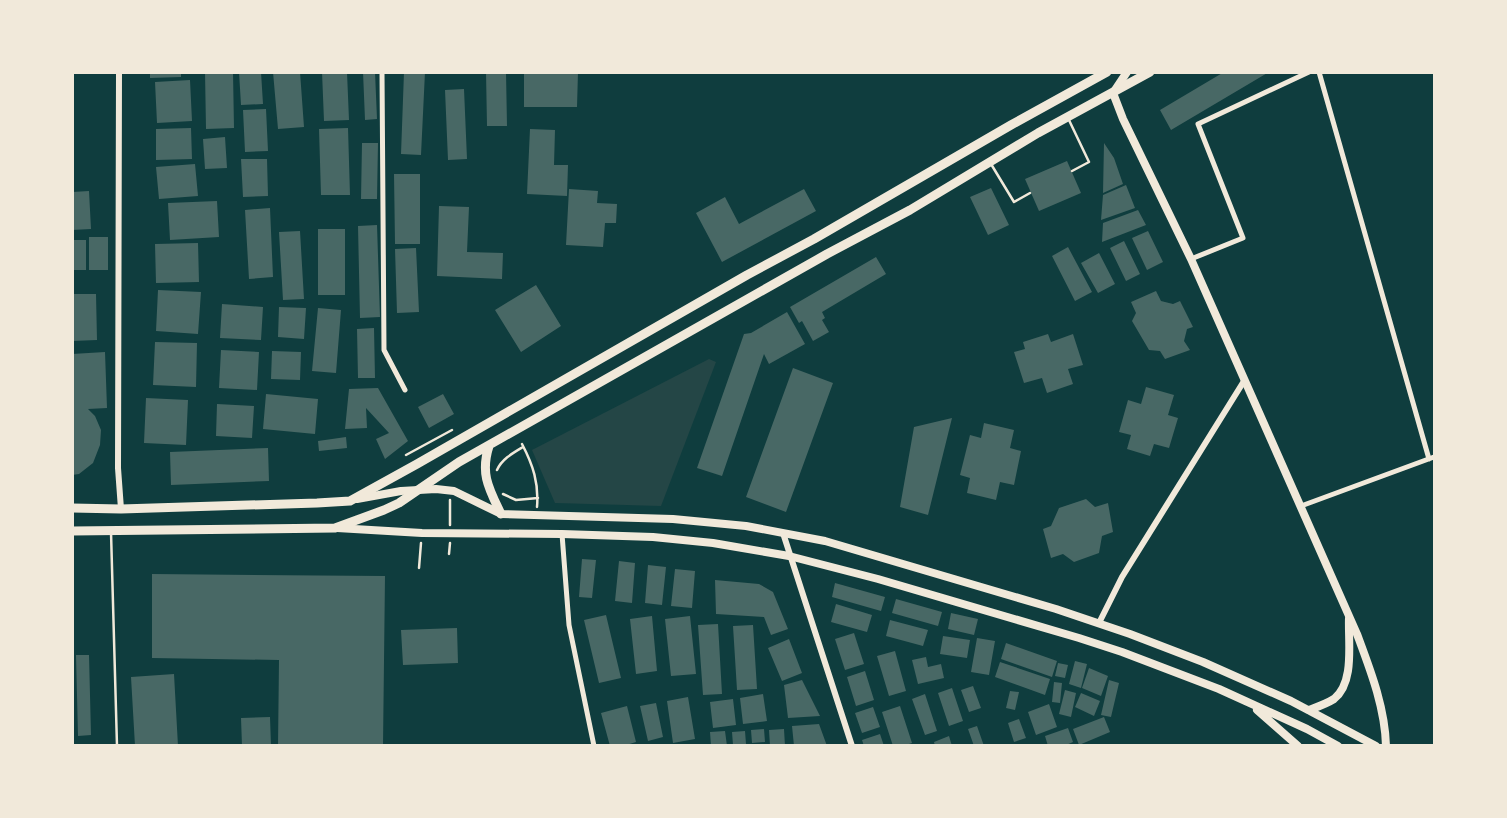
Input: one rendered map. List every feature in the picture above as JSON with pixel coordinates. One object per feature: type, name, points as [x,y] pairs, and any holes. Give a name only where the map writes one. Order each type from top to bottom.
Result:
[{"type":"main road","points":[[350,501],[1107,72]]},
{"type":"main road","points":[[1113,93],[1127,72]]},
{"type":"main road","points":[[335,528],[399,503],[459,462],[818,259],[910,210],[1038,133],[1150,72]]},
{"type":"main road","points":[[1113,93],[1123,119],[1191,259],[1349,616],[1367,660],[1386,730],[1386,746]]},
{"type":"main road","points":[[489,446],[486,460],[486,479],[489,490],[501,514]]},
{"type":"main road","points":[[72,508],[121,509],[317,504],[350,501],[418,489],[454,491],[501,514],[673,519],[715,522],[783,533],[844,546],[1099,623],[1203,662],[1309,710],[1376,746]]},
{"type":"main road","points":[[72,531],[335,528],[422,533],[653,536],[713,543],[789,556],[878,579],[1079,638],[1157,664],[1219,689],[1338,746]]},
{"type":"main road","points":[[1309,710],[1334,698],[1345,683],[1349,672],[1349,616]]},
{"type":"main road","points":[[1250,703],[1298,746]]},
{"type":"street","points":[[119,72],[118,468],[121,509]]},
{"type":"street","points":[[382,72],[384,350],[405,390]]},
{"type":"street","points":[[1191,259],[1243,238],[1198,124],[1309,72]]},
{"type":"street","points":[[1301,506],[1432,458],[1320,72]]},
{"type":"street","points":[[1099,623],[1122,577],[1244,381]]},
{"type":"street","points":[[783,533],[852,746]]},
{"type":"street","points":[[562,534],[569,626],[594,746]]},
{"type":"lane","points":[[1068,117],[1089,162],[1072,172]]},
{"type":"lane","points":[[990,162],[1014,202],[1030,193]]},
{"type":"lane","points":[[111,530],[118,746]]},
{"type":"path","points":[[406,455],[452,430]]},
{"type":"path","points":[[496,477],[500,463],[523,446],[536,476],[537,507]]},
{"type":"path","points":[[499,487],[510,498],[522,500],[538,498]]},
{"type":"path","points":[[419,568],[421,542]]},
{"type":"path","points":[[450,542],[458,542]]},
{"type":"shaded area","points":[[709,359],[716,362],[661,506],[555,503],[532,450]]},
{"type":"building","points":[[150,72],[181,72],[181,77],[150,78]]},
{"type":"building","points":[[205,72],[233,72],[234,128],[206,129]]},
{"type":"building","points":[[239,72],[261,72],[263,104],[241,105]]},
{"type":"building","points":[[273,72],[300,72],[304,127],[278,129]]},
{"type":"building","points":[[322,72],[347,72],[349,120],[324,121]]},
{"type":"building","points":[[363,72],[375,72],[377,119],[365,120]]},
{"type":"building","points":[[404,72],[425,72],[421,155],[401,154]]},
{"type":"building","points":[[486,72],[506,72],[507,126],[487,126]]},
{"type":"building","points":[[524,72],[578,72],[577,107],[524,107]]},
{"type":"building","points":[[1224,72],[1269,72],[1171,130],[1160,110]]},
{"type":"building","points":[[190,80],[192,121],[157,123],[155,82]]},
{"type":"building","points":[[464,89],[467,159],[448,160],[445,90]]},
{"type":"building","points":[[266,109],[268,151],[245,152],[243,110]]},
{"type":"building","points":[[191,128],[192,159],[156,160],[156,129]]},
{"type":"building","points":[[348,128],[350,195],[321,195],[319,129]]},
{"type":"building","points":[[530,129],[555,130],[554,165],[568,165],[567,196],[527,194]]},
{"type":"building","points":[[225,137],[227,168],[205,169],[203,139]]},
{"type":"building","points":[[362,143],[378,143],[377,199],[361,199]]},
{"type":"building","points":[[1104,143],[1114,158],[1123,184],[1103,193]]},
{"type":"building","points":[[241,159],[267,159],[268,196],[243,197]]},
{"type":"building","points":[[1067,161],[1081,193],[1039,211],[1025,179]]},
{"type":"building","points":[[195,164],[198,196],[159,199],[156,167]]},
{"type":"building","points":[[394,174],[420,174],[420,244],[395,244]]},
{"type":"building","points":[[1126,185],[1135,208],[1101,220],[1103,195]]},
{"type":"building","points":[[991,188],[1009,225],[988,235],[970,197]]},
{"type":"building","points":[[569,189],[598,191],[597,203],[617,204],[616,223],[605,223],[603,247],[566,245]]},
{"type":"building","points":[[804,189],[816,211],[722,262],[696,213],[725,197],[739,224]]},
{"type":"building","points":[[89,191],[91,229],[72,230],[72,192]]},
{"type":"building","points":[[217,201],[219,237],[170,240],[168,203]]},
{"type":"building","points":[[439,206],[469,207],[467,252],[503,253],[502,279],[437,276]]},
{"type":"building","points":[[270,208],[273,277],[249,279],[245,210]]},
{"type":"building","points":[[1138,210],[1146,225],[1102,242],[1103,223]]},
{"type":"building","points":[[377,225],[380,317],[360,318],[358,226]]},
{"type":"building","points":[[318,229],[345,229],[345,295],[318,295]]},
{"type":"building","points":[[300,231],[304,299],[283,300],[279,232]]},
{"type":"building","points":[[1148,231],[1163,262],[1147,270],[1132,238]]},
{"type":"building","points":[[89,237],[108,237],[108,270],[89,270]]},
{"type":"building","points":[[72,240],[86,240],[86,270],[72,270]]},
{"type":"building","points":[[1124,241],[1140,274],[1126,281],[1110,248]]},
{"type":"building","points":[[198,243],[199,282],[156,283],[155,244]]},
{"type":"building","points":[[1068,247],[1092,292],[1075,301],[1052,256]]},
{"type":"building","points":[[416,248],[419,312],[397,313],[395,249]]},
{"type":"building","points":[[1099,253],[1115,284],[1098,293],[1081,263]]},
{"type":"building","points":[[876,257],[886,274],[822,312],[825,318],[822,320],[829,332],[813,341],[802,321],[799,323],[790,307]]},
{"type":"building","points":[[536,285],[561,326],[521,352],[495,310]]},
{"type":"building","points":[[158,290],[201,292],[198,334],[156,331]]},
{"type":"building","points":[[1156,291],[1161,301],[1173,304],[1180,301],[1193,327],[1187,329],[1184,341],[1190,350],[1165,359],[1160,351],[1149,350],[1132,321],[1136,313],[1131,302]]},
{"type":"building","points":[[72,294],[96,294],[97,340],[72,341]]},
{"type":"building","points":[[222,304],[263,307],[261,340],[220,338]]},
{"type":"building","points":[[279,307],[306,308],[304,339],[278,337]]},
{"type":"building","points":[[318,308],[341,310],[336,373],[312,371]]},
{"type":"building","points":[[787,312],[805,344],[769,364],[764,354],[722,476],[697,468],[744,334],[751,333]]},
{"type":"building","points":[[374,328],[375,378],[358,378],[357,329]]},
{"type":"building","points":[[1048,334],[1051,342],[1073,334],[1083,365],[1068,369],[1073,384],[1047,393],[1042,378],[1024,383],[1014,352],[1025,349],[1023,342]]},
{"type":"building","points":[[155,342],[197,343],[196,387],[153,385]]},
{"type":"building","points":[[221,350],[259,352],[257,390],[219,388]]},
{"type":"building","points":[[272,351],[301,352],[300,380],[271,379]]},
{"type":"building","points":[[105,352],[107,408],[88,409],[95,416],[101,430],[100,445],[93,463],[79,474],[72,475],[72,354]]},
{"type":"building","points":[[793,368],[833,383],[786,512],[746,497]]},
{"type":"building","points":[[1146,387],[1174,395],[1168,415],[1178,418],[1169,448],[1154,444],[1150,456],[1127,449],[1131,435],[1119,432],[1128,400],[1141,404]]},
{"type":"building","points":[[378,388],[408,441],[385,459],[376,439],[389,433],[366,408],[367,428],[345,429],[349,389]]},
{"type":"building","points":[[266,394],[318,399],[315,434],[263,429]]},
{"type":"building","points":[[443,394],[454,414],[429,428],[418,407]]},
{"type":"building","points":[[146,398],[188,400],[186,445],[144,443]]},
{"type":"building","points":[[217,404],[254,406],[252,438],[216,436]]},
{"type":"building","points":[[952,418],[928,515],[900,507],[914,427]]},
{"type":"building","points":[[984,423],[1014,430],[1010,448],[1021,451],[1014,485],[1000,482],[996,500],[967,493],[970,478],[960,475],[970,435],[981,438]]},
{"type":"building","points":[[346,437],[347,448],[319,451],[318,441]]},
{"type":"building","points":[[268,448],[269,481],[171,485],[170,452]]},
{"type":"building","points":[[1086,499],[1095,507],[1108,503],[1113,532],[1102,536],[1099,553],[1074,562],[1063,554],[1051,558],[1043,529],[1051,526],[1059,508]]},
{"type":"building","points":[[582,559],[596,560],[592,598],[579,597]]},
{"type":"building","points":[[619,561],[635,563],[632,603],[615,601]]},
{"type":"building","points":[[648,565],[666,567],[662,605],[645,603]]},
{"type":"building","points":[[675,569],[695,571],[692,608],[671,606]]},
{"type":"building","points":[[152,574],[385,576],[383,746],[278,746],[279,660],[152,658]]},
{"type":"building","points":[[715,580],[759,584],[773,592],[788,629],[771,635],[764,617],[716,614]]},
{"type":"building","points":[[835,583],[885,597],[881,611],[832,597]]},
{"type":"building","points":[[896,599],[942,612],[938,626],[892,613]]},
{"type":"building","points":[[836,604],[872,615],[867,632],[831,622]]},
{"type":"building","points":[[951,613],[978,619],[974,635],[948,629]]},
{"type":"building","points":[[606,615],[621,678],[599,683],[584,620]]},
{"type":"building","points":[[652,616],[657,671],[636,674],[630,619]]},
{"type":"building","points":[[690,616],[696,674],[671,676],[665,619]]},
{"type":"building","points":[[890,620],[928,630],[923,646],[886,636]]},
{"type":"building","points":[[718,624],[722,694],[703,695],[698,625]]},
{"type":"building","points":[[753,625],[757,689],[737,690],[733,626]]},
{"type":"building","points":[[457,628],[458,663],[403,665],[401,630]]},
{"type":"building","points":[[854,633],[864,664],[845,670],[835,639]]},
{"type":"building","points":[[943,636],[970,640],[967,658],[940,654]]},
{"type":"building","points":[[977,638],[995,641],[989,675],[971,672]]},
{"type":"building","points":[[789,639],[802,673],[782,681],[768,648]]},
{"type":"building","points":[[1006,643],[1057,661],[1052,677],[1001,659]]},
{"type":"building","points":[[895,651],[906,691],[889,696],[877,656]]},
{"type":"building","points":[[76,655],[89,655],[91,735],[78,736]]},
{"type":"building","points":[[926,657],[928,667],[941,664],[944,678],[918,684],[912,660]]},
{"type":"building","points":[[1075,661],[1087,664],[1081,688],[1069,684]]},
{"type":"building","points":[[1000,662],[1050,679],[1045,695],[995,677]]},
{"type":"building","points":[[1058,663],[1068,665],[1065,678],[1055,676]]},
{"type":"building","points":[[1089,668],[1108,676],[1101,696],[1082,688]]},
{"type":"building","points":[[865,671],[874,700],[856,706],[847,677]]},
{"type":"building","points":[[174,674],[178,746],[135,746],[131,677]]},
{"type":"building","points":[[802,680],[820,716],[788,718],[784,685]]},
{"type":"building","points":[[1109,680],[1119,683],[1111,717],[1101,715]]},
{"type":"building","points":[[1054,682],[1062,683],[1060,703],[1052,702]]},
{"type":"building","points":[[973,686],[981,708],[969,712],[961,690]]},
{"type":"building","points":[[952,688],[963,721],[949,726],[938,693]]},
{"type":"building","points":[[1065,690],[1076,693],[1071,717],[1059,714]]},
{"type":"building","points":[[1010,691],[1019,692],[1015,710],[1006,708]]},
{"type":"building","points":[[1081,693],[1100,701],[1094,716],[1075,707]]},
{"type":"building","points":[[763,694],[767,721],[743,724],[740,698]]},
{"type":"building","points":[[925,694],[937,731],[925,735],[912,699]]},
{"type":"building","points":[[688,697],[695,739],[673,743],[667,701]]},
{"type":"building","points":[[733,699],[736,725],[713,728],[710,702]]},
{"type":"building","points":[[656,703],[663,737],[648,741],[640,706]]},
{"type":"building","points":[[1049,704],[1057,727],[1036,735],[1028,712]]},
{"type":"building","points":[[627,706],[636,742],[623,746],[610,746],[601,713]]},
{"type":"building","points":[[900,706],[912,743],[903,746],[893,746],[882,712]]},
{"type":"building","points":[[873,707],[880,727],[862,733],[855,713]]},
{"type":"building","points":[[270,717],[271,746],[242,746],[241,718]]},
{"type":"building","points":[[1104,717],[1110,732],[1079,745],[1073,729]]},
{"type":"building","points":[[1019,719],[1026,738],[1014,742],[1008,723]]},
{"type":"building","points":[[819,724],[827,746],[794,746],[792,726]]},
{"type":"building","points":[[977,726],[984,746],[974,746],[968,729]]},
{"type":"building","points":[[1068,728],[1073,742],[1064,746],[1048,746],[1045,736]]},
{"type":"building","points":[[764,729],[765,742],[752,743],[751,730]]},
{"type":"building","points":[[784,729],[785,746],[770,746],[769,730]]},
{"type":"building","points":[[725,731],[727,746],[711,746],[710,732]]},
{"type":"building","points":[[745,731],[746,744],[733,745],[732,732]]},
{"type":"building","points":[[880,734],[884,746],[864,746],[862,740]]},
{"type":"building","points":[[949,736],[952,746],[935,746],[934,742]]}]
